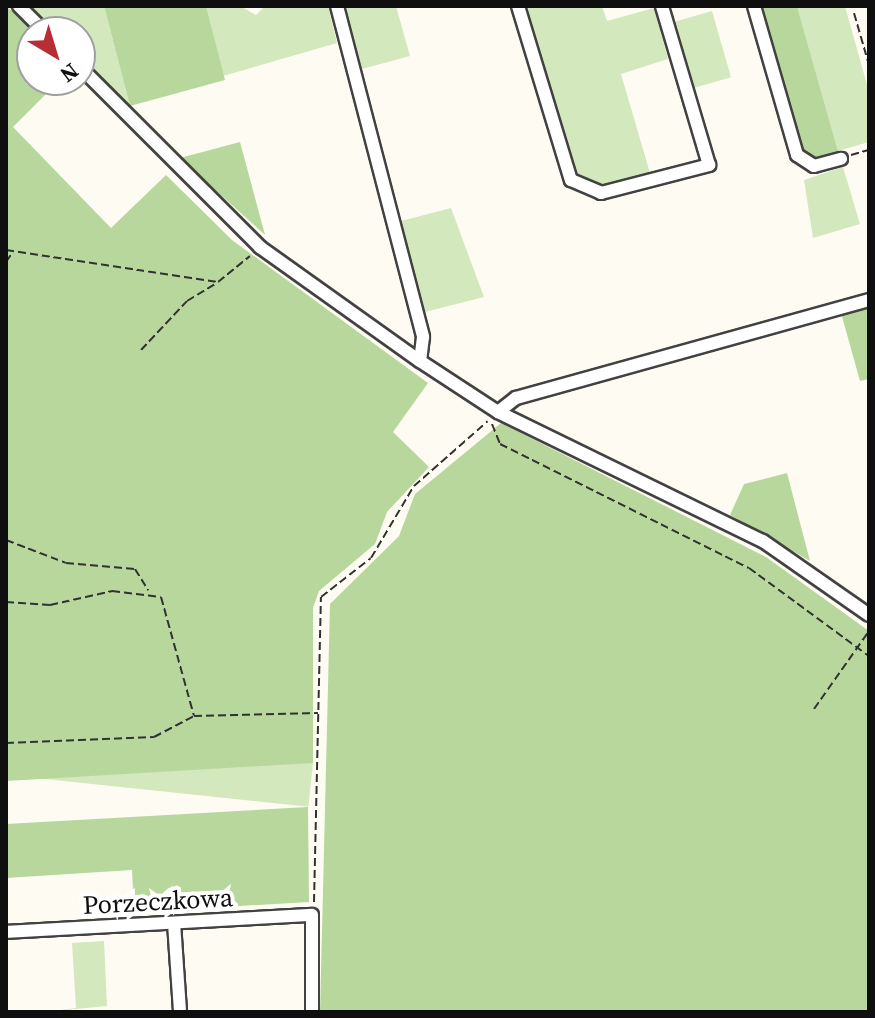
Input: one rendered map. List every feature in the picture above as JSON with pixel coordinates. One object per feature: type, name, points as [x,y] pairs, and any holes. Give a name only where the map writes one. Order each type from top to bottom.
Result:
[{"type":"street","points":[[337,6],[423,337],[420,361]]},
{"type":"street","points":[[518,6],[571,180],[601,193],[709,165],[662,6]]},
{"type":"street","points":[[754,6],[797,155],[814,166],[841,159]]},
{"type":"street","points":[[96,83],[260,247],[495,418],[763,541],[869,615]]},
{"type":"street","points":[[495,418],[516,398],[869,300]]},
{"type":"street","points":[[312,915],[312,1012]]},
{"type":"street","name":"Porzeczkowa","points":[[6,932],[312,915]]},
{"type":"street","points":[[174,923],[180,1012]]},
{"type":"path","points":[[854,13],[869,65]]},
{"type":"path","points":[[841,159],[869,150]]},
{"type":"path","points":[[141,350],[187,301],[218,282],[260,247]]},
{"type":"path","points":[[6,250],[218,282]]},
{"type":"path","points":[[6,262],[12,252]]},
{"type":"path","points":[[312,915],[321,597],[386,542],[414,486],[495,418],[500,444],[749,568],[869,656]]},
{"type":"path","points":[[6,540],[66,563],[135,569],[168,612],[194,716]]},
{"type":"path","points":[[6,602],[50,605],[149,591]]},
{"type":"path","points":[[814,709],[869,631]]},
{"type":"path","points":[[6,743],[154,737],[194,716],[320,712]]},
{"type":"green space","points":[[6,6],[17,16],[16,96],[44,96],[13,127],[111,228],[166,175],[232,240],[428,383],[393,432],[429,467],[387,512],[375,544],[319,591],[313,608],[313,763],[6,781]]},
{"type":"green space","points":[[29,6],[104,6],[130,106],[96,73],[96,16],[39,16]]},
{"type":"green space","points":[[104,6],[206,6],[225,80],[130,106]]},
{"type":"green space","points":[[206,6],[240,6],[256,15],[265,6],[328,6],[337,43],[223,76]]},
{"type":"green space","points":[[345,6],[396,6],[410,56],[362,69]]},
{"type":"green space","points":[[525,6],[602,6],[607,21],[654,8],[668,59],[621,74],[650,173],[588,190],[575,180]]},
{"type":"green space","points":[[762,6],[797,6],[838,151],[814,159],[804,153]]},
{"type":"green space","points":[[797,6],[845,6],[869,92],[869,142],[838,151]]},
{"type":"green space","points":[[712,11],[731,77],[694,88],[675,21]]},
{"type":"green space","points":[[240,142],[265,235],[180,158]]},
{"type":"green space","points":[[843,167],[860,224],[813,238],[804,180]]},
{"type":"green space","points":[[451,208],[484,297],[425,312],[401,221]]},
{"type":"green space","points":[[869,305],[869,379],[860,381],[841,313]]},
{"type":"green space","points":[[501,423],[766,557],[869,631],[869,1012],[320,1012],[330,604],[399,536],[415,494]]},
{"type":"green space","points":[[787,473],[810,561],[730,515],[744,484]]},
{"type":"green space","points":[[7,731],[313,763],[308,807],[6,775]]},
{"type":"green space","points":[[308,807],[309,902],[134,912],[132,870],[6,878],[6,824]]},
{"type":"green space","points":[[104,941],[107,1006],[45,1012],[76,1008],[72,943]]}]
